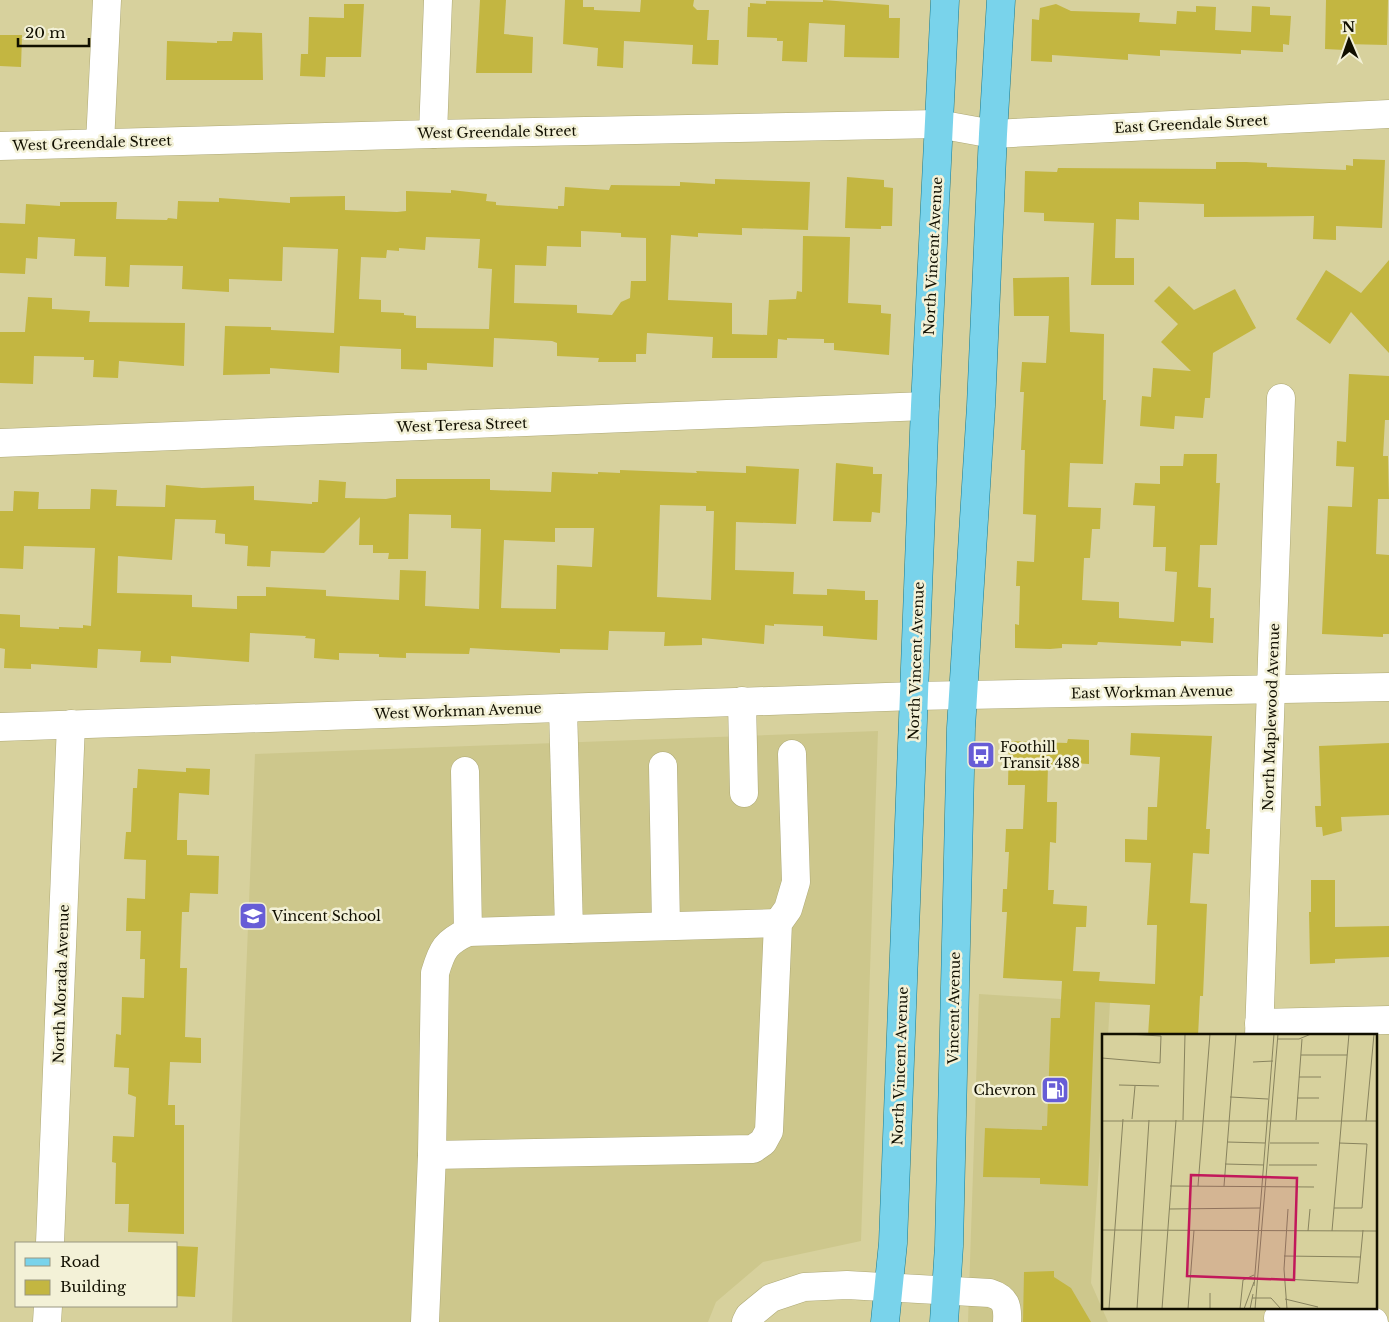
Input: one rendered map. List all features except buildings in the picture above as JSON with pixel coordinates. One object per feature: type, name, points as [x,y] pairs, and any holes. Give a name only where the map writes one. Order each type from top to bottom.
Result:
[{"type":"main road","name":"North Vincent Avenue","points":[[885,1322],[890,1287],[916,696],[925,406],[945,0]]},
{"type":"main road","points":[[962,695],[981,406],[1001,0]]},
{"type":"main road","name":"Vincent Avenue","points":[[944,1322],[947,1290],[962,695]]},
{"type":"street","points":[[100,143],[107,0]]},
{"type":"street","points":[[433,134],[438,0]]},
{"type":"street","name":"East Greendale Street","points":[[993,134],[1389,114]]},
{"type":"street","name":"West Greendale Street","points":[[0,146],[433,134],[938,124],[993,134]]},
{"type":"street","name":"North Maplewood Avenue","points":[[1259,1030],[1281,398]]},
{"type":"street","name":"West Teresa Street","points":[[0,443],[925,406]]},
{"type":"street","name":"East Workman Avenue","points":[[916,696],[1389,687]]},
{"type":"street","name":"West Workman Avenue","points":[[0,727],[916,696]]},
{"type":"street","points":[[742,701],[744,793]]},
{"type":"street","points":[[563,708],[569,929]]},
{"type":"street","name":"North Morada Avenue","points":[[50,1242],[71,724]]},
{"type":"street","points":[[432,1155],[753,1149],[763,1142],[769,1132],[778,923],[788,909],[796,882],[792,754]]},
{"type":"street","points":[[663,766],[666,926]]},
{"type":"street","points":[[465,772],[468,932]]},
{"type":"street","points":[[424,1322],[432,1155],[435,973],[439,958],[450,940],[468,932],[778,923]]},
{"type":"street","points":[[1259,1030],[1389,1020]]},
{"type":"street","points":[[746,1322],[749,1316],[771,1298],[804,1287],[890,1287],[990,1293],[1001,1297],[1008,1308],[1007,1322]]},
{"type":"street","points":[[47,1322],[48,1307]]},
{"type":"street","points":[[1278,1316],[1344,1318],[1374,1322]]},
{"type":"shaded area","points":[[878,731],[861,1241],[763,1262],[716,1302],[708,1322],[232,1322],[255,754]]},
{"type":"shaded area","points":[[979,994],[1110,1002],[1108,1034],[1102,1034],[1102,1120],[1091,1283],[1108,1322],[968,1322]]},
{"type":"place","name":"Foothill Transit 488","points":[[981,755]]},
{"type":"place","name":"Vincent School","points":[[253,916]]},
{"type":"place","name":"Chevron","points":[[1055,1090]]}]
